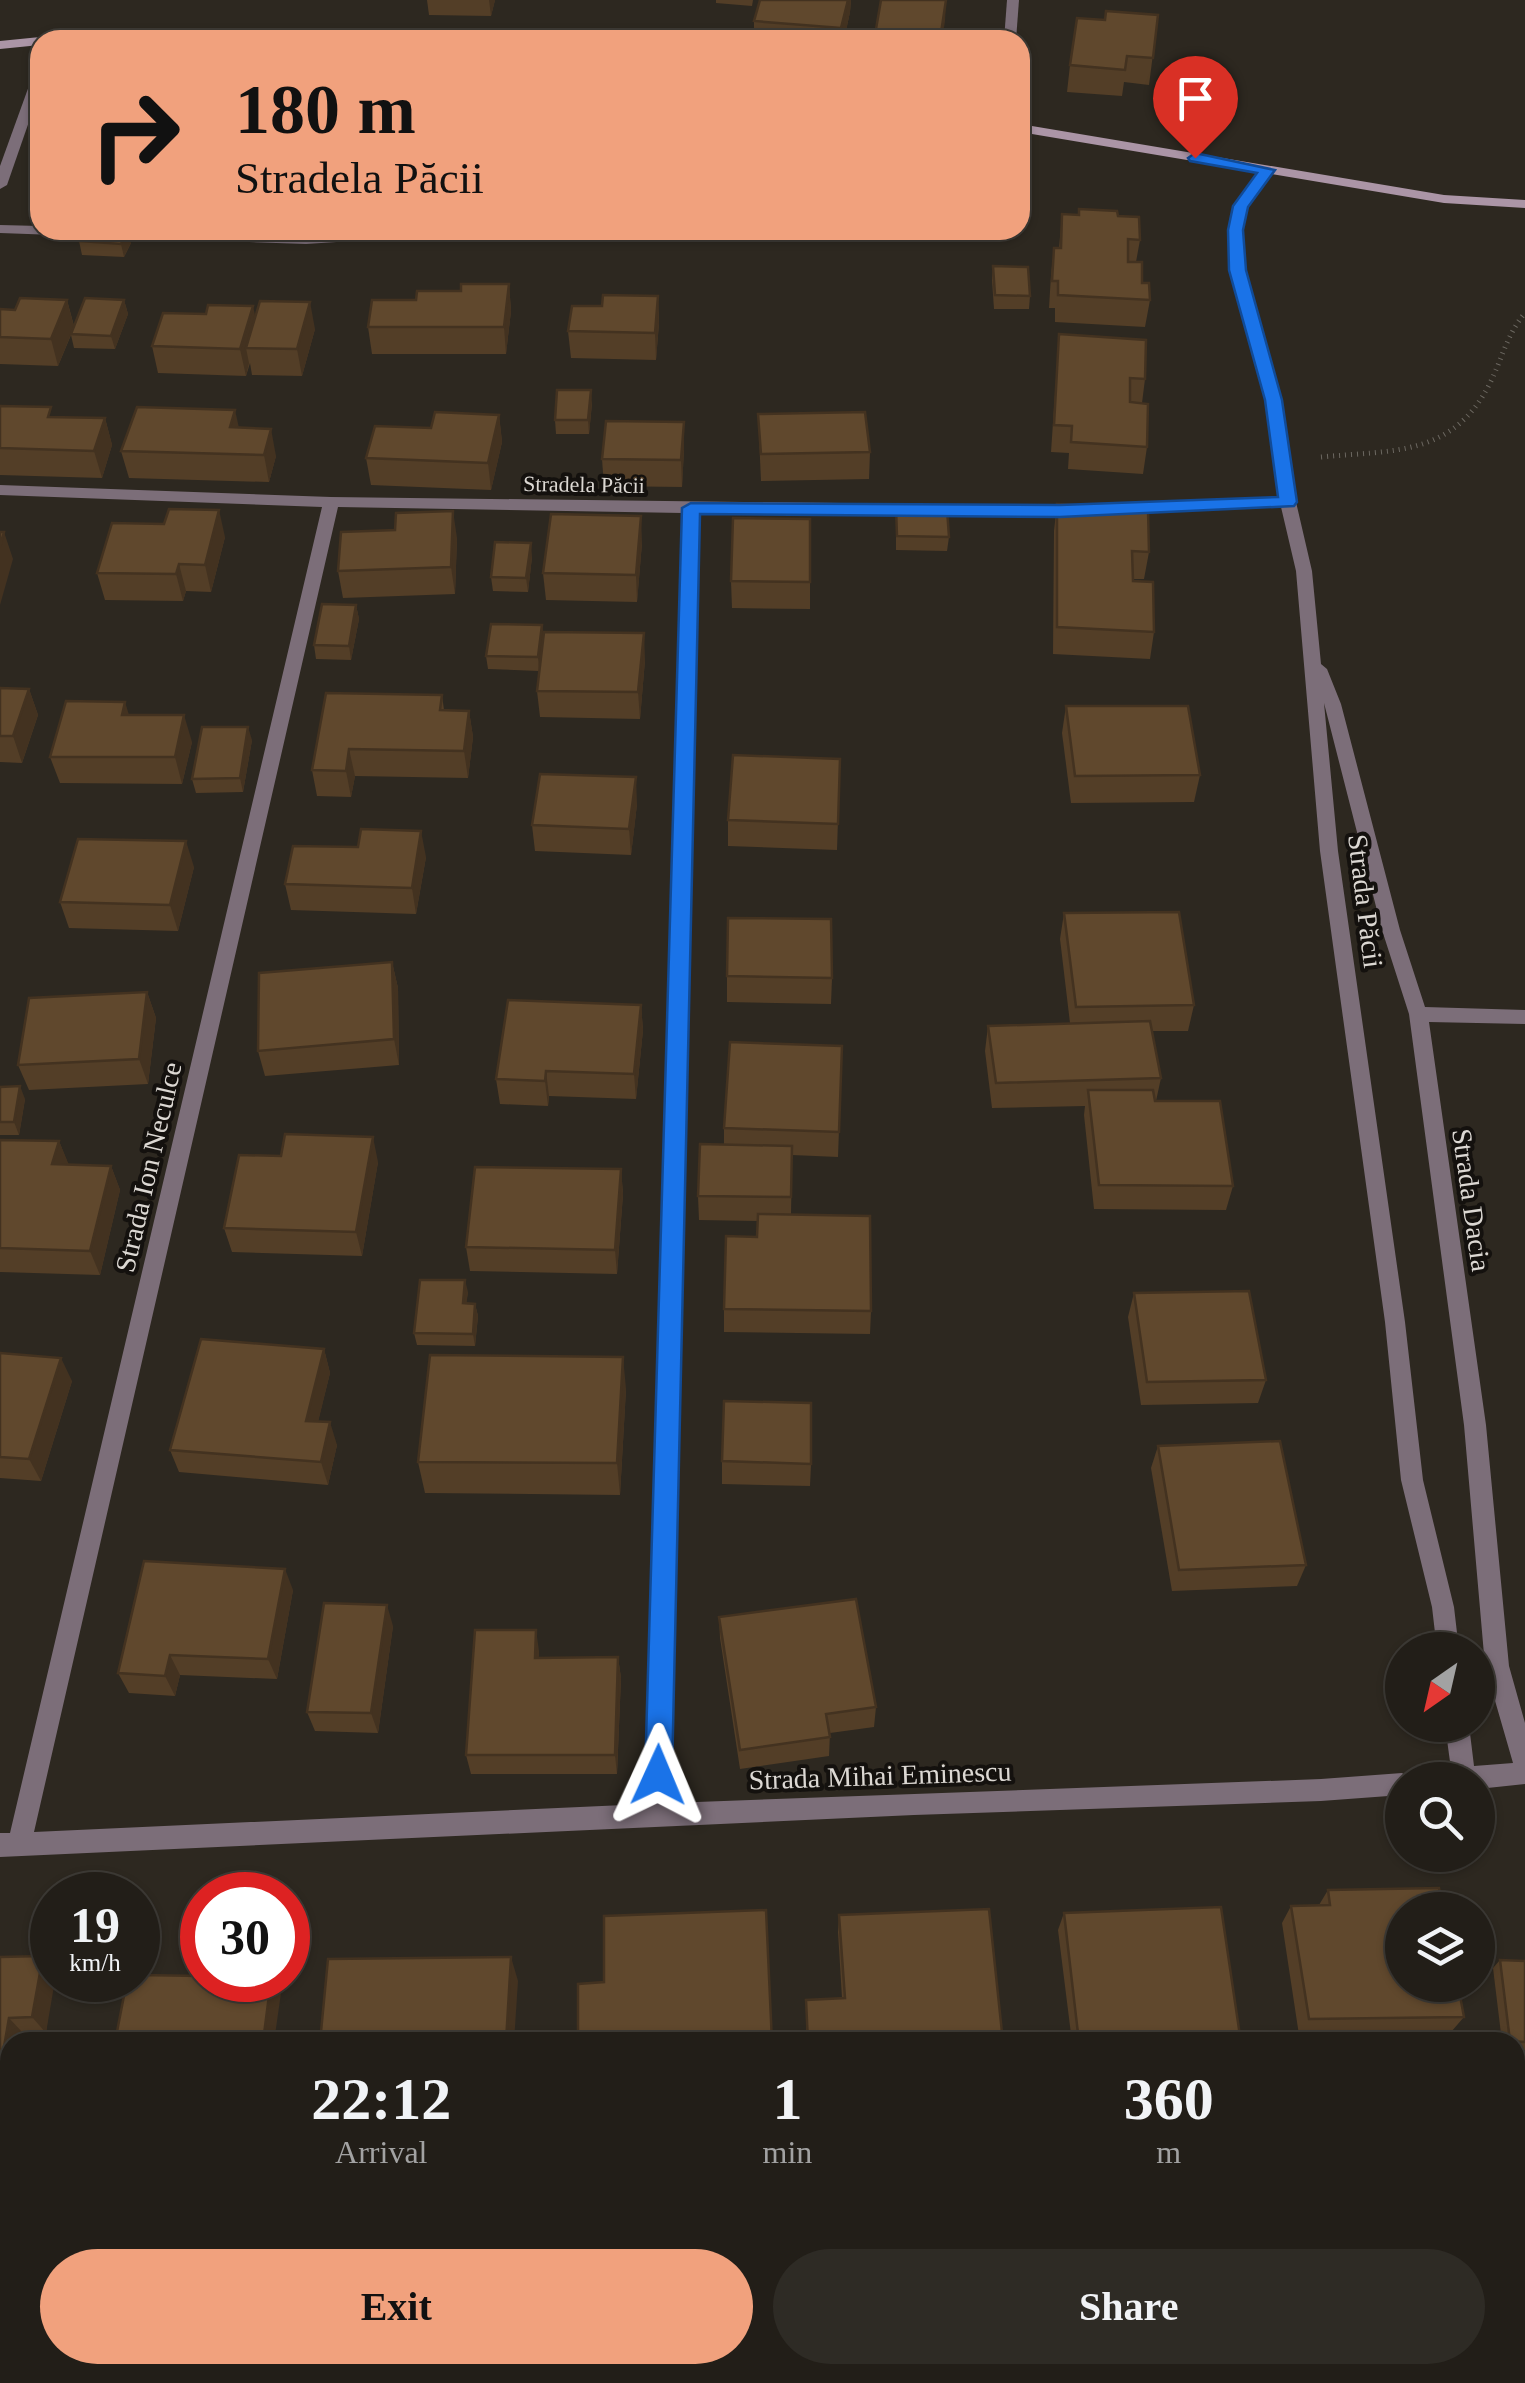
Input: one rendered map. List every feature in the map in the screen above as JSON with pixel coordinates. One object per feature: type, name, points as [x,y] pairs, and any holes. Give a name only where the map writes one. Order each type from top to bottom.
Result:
[{"type":"street","points":[[1010,30],[1012,0]]},
{"type":"street","points":[[0,45],[30,43]]},
{"type":"street","points":[[0,185],[30,100]]},
{"type":"street","points":[[1030,130],[1444,199],[1525,204]]},
{"type":"street","name":"Strada Păcii","points":[[1267,170],[1240,206],[1236,230],[1238,270],[1274,400],[1288,502],[1304,571],[1329,851],[1395,1322],[1412,1480],[1446,1632]]},
{"type":"street","points":[[0,229],[30,230]]},
{"type":"street","name":"Stradela Păcii","points":[[0,490],[332,502],[691,508],[1060,511],[1288,502]]},
{"type":"street","name":"Strada Ion Neculce","points":[[10,1845],[332,502]]},
{"type":"street","points":[[658,1815],[691,508]]},
{"type":"street","name":"Strada Dacia","points":[[1313,654],[1333,704],[1391,930],[1418,1014],[1475,1425],[1497,1666],[1525,1764]]},
{"type":"street","points":[[1418,1014],[1525,1017]]},
{"type":"street","points":[[1495,1776],[1525,1774]]},
{"type":"street","name":"Strada Mihai Eminescu","points":[[10,1845],[1385,1785]]},
{"type":"path","points":[[1283,466],[1324,456],[1408,452],[1453,432],[1478,411],[1525,313]]},
{"type":"building","points":[[760,0],[848,0],[841,28],[754,21]]},
{"type":"building","points":[[881,0],[946,0],[941,30],[876,29]]},
{"type":"building","points":[[1106,11],[1158,15],[1153,58],[1127,56],[1125,70],[1070,65],[1077,18],[1105,20]]},
{"type":"building","points":[[1079,209],[1117,211],[1118,216],[1139,217],[1140,240],[1128,239],[1128,262],[1142,262],[1142,283],[1149,283],[1150,300],[1058,295],[1058,281],[1052,281],[1054,248],[1061,248],[1062,214],[1079,215]]},
{"type":"building","points":[[79,240],[123,240],[121,244]]},
{"type":"building","points":[[993,266],[1028,267],[1030,296],[995,295]]},
{"type":"building","points":[[461,284],[509,284],[504,327],[368,327],[372,300],[416,300],[417,291],[461,291]]},
{"type":"building","points":[[603,295],[658,296],[655,333],[568,331],[572,306],[602,306]]},
{"type":"building","points":[[20,298],[67,300],[51,339],[0,337],[0,309],[15,310]]},
{"type":"building","points":[[85,298],[124,300],[111,336],[71,334]]},
{"type":"building","points":[[260,301],[310,302],[297,349],[246,348]]},
{"type":"building","points":[[208,305],[253,306],[240,349],[152,346],[163,313],[206,314]]},
{"type":"building","points":[[1059,334],[1146,340],[1145,379],[1130,378],[1130,402],[1148,404],[1147,447],[1071,442],[1072,426],[1054,425]]},
{"type":"building","points":[[557,390],[591,390],[588,420],[555,420]]},
{"type":"building","points":[[0,406],[51,407],[48,417],[105,418],[94,451],[0,448]]},
{"type":"building","points":[[137,407],[235,410],[230,427],[271,429],[264,455],[121,451]]},
{"type":"building","points":[[435,412],[499,415],[488,463],[366,458],[375,426],[431,428]]},
{"type":"building","points":[[865,412],[870,452],[761,454],[758,414]]},
{"type":"building","points":[[606,421],[684,422],[681,460],[602,459]]},
{"type":"building","points":[[1057,504],[1148,509],[1149,552],[1132,551],[1133,581],[1153,582],[1154,632],[1057,627]]},
{"type":"building","points":[[896,508],[947,509],[949,537],[897,536]]},
{"type":"building","points":[[169,509],[219,510],[205,565],[179,564],[176,574],[97,573],[112,523],[164,524]]},
{"type":"building","points":[[453,511],[451,567],[338,571],[341,532],[395,530],[396,513]]},
{"type":"building","points":[[551,514],[641,516],[636,575],[543,573]]},
{"type":"building","points":[[733,518],[810,519],[810,582],[731,581]]},
{"type":"building","points":[[495,542],[531,543],[526,578],[491,577]]},
{"type":"building","points":[[322,604],[356,605],[349,646],[314,645]]},
{"type":"building","points":[[491,624],[542,625],[538,657],[486,656]]},
{"type":"building","points":[[544,632],[644,633],[638,692],[537,691]]},
{"type":"building","points":[[0,688],[29,689],[13,736],[0,736]]},
{"type":"building","points":[[326,693],[442,695],[440,710],[469,711],[464,751],[349,749],[346,771],[312,770]]},
{"type":"building","points":[[66,701],[125,702],[122,715],[184,715],[175,757],[50,757]]},
{"type":"building","points":[[1066,706],[1188,706],[1200,775],[1075,776]]},
{"type":"building","points":[[202,727],[248,727],[240,778],[192,779]]},
{"type":"building","points":[[733,755],[840,759],[838,824],[728,820]]},
{"type":"building","points":[[540,774],[636,777],[629,829],[532,825]]},
{"type":"building","points":[[361,829],[421,831],[412,888],[285,884],[293,846],[358,847]]},
{"type":"building","points":[[78,839],[186,841],[170,905],[60,902]]},
{"type":"building","points":[[1179,912],[1194,1005],[1076,1007],[1064,913]]},
{"type":"building","points":[[728,918],[831,919],[832,978],[727,976]]},
{"type":"building","points":[[392,962],[394,1039],[258,1051],[259,973]]},
{"type":"building","points":[[147,992],[139,1059],[18,1065],[29,998]]},
{"type":"building","points":[[508,1000],[641,1005],[634,1074],[546,1071],[545,1081],[496,1079]]},
{"type":"building","points":[[1150,1021],[1161,1078],[996,1083],[988,1026]]},
{"type":"building","points":[[730,1042],[842,1046],[839,1132],[724,1128]]},
{"type":"building","points":[[20,1086],[14,1122],[0,1122],[0,1087]]},
{"type":"building","points":[[1088,1090],[1153,1090],[1155,1101],[1220,1101],[1233,1186],[1099,1185]]},
{"type":"building","points":[[285,1134],[373,1137],[356,1232],[224,1228],[239,1155],[281,1156]]},
{"type":"building","points":[[0,1140],[59,1141],[52,1164],[111,1166],[90,1251],[0,1248]]},
{"type":"building","points":[[700,1144],[792,1146],[791,1197],[698,1196]]},
{"type":"building","points":[[475,1167],[621,1169],[615,1250],[466,1247]]},
{"type":"building","points":[[758,1214],[870,1216],[871,1311],[724,1309],[726,1236],[757,1237]]},
{"type":"building","points":[[420,1280],[465,1280],[463,1303],[475,1304],[473,1334],[414,1333]]},
{"type":"building","points":[[1249,1291],[1266,1380],[1147,1382],[1134,1293]]},
{"type":"building","points":[[201,1339],[324,1349],[306,1421],[330,1422],[321,1462],[170,1450]]},
{"type":"building","points":[[0,1353],[61,1358],[29,1459],[0,1457]]},
{"type":"building","points":[[430,1355],[623,1357],[617,1463],[418,1462]]},
{"type":"building","points":[[724,1401],[811,1403],[811,1464],[722,1461]]},
{"type":"building","points":[[1280,1441],[1306,1565],[1179,1570],[1158,1446]]},
{"type":"building","points":[[144,1561],[285,1569],[268,1659],[170,1655],[165,1676],[118,1673]]},
{"type":"building","points":[[856,1599],[876,1707],[826,1714],[830,1737],[740,1750],[719,1617]]},
{"type":"building","points":[[324,1603],[387,1605],[371,1713],[307,1712]]},
{"type":"building","points":[[475,1630],[536,1630],[535,1658],[618,1657],[615,1755],[466,1755]]},
{"type":"building","points":[[1439,1888],[1440,1892],[1385,1892],[1385,2002],[1461,2002],[1464,2017],[1309,2019],[1291,1906],[1330,1905],[1328,1890]]},
{"type":"building","points":[[1221,1907],[1239,2032],[1078,2032],[1064,1913]]},
{"type":"building","points":[[989,1909],[1002,2032],[808,2032],[806,2000],[845,1998],[839,1915]]},
{"type":"building","points":[[766,1910],[772,2032],[578,2032],[578,1984],[604,1982],[604,1916]]},
{"type":"building","points":[[30,1956],[30,2002],[35,2002],[32,2017],[9,2018],[7,2032],[0,2032],[0,1957]]},
{"type":"building","points":[[511,1957],[507,2032],[321,2032],[328,1959]]},
{"type":"building","points":[[1500,1960],[1525,1961],[1525,2032],[1509,2032]]},
{"type":"building","points":[[160,1975],[180,1976],[180,2002],[268,2002],[264,2032],[117,2032],[123,2002],[160,2002]]},
{"type":"route","points":[[658,1775],[691,508],[1060,511],[1288,502],[1274,400],[1238,270],[1236,230],[1240,206],[1267,170],[1195,158]]}]
